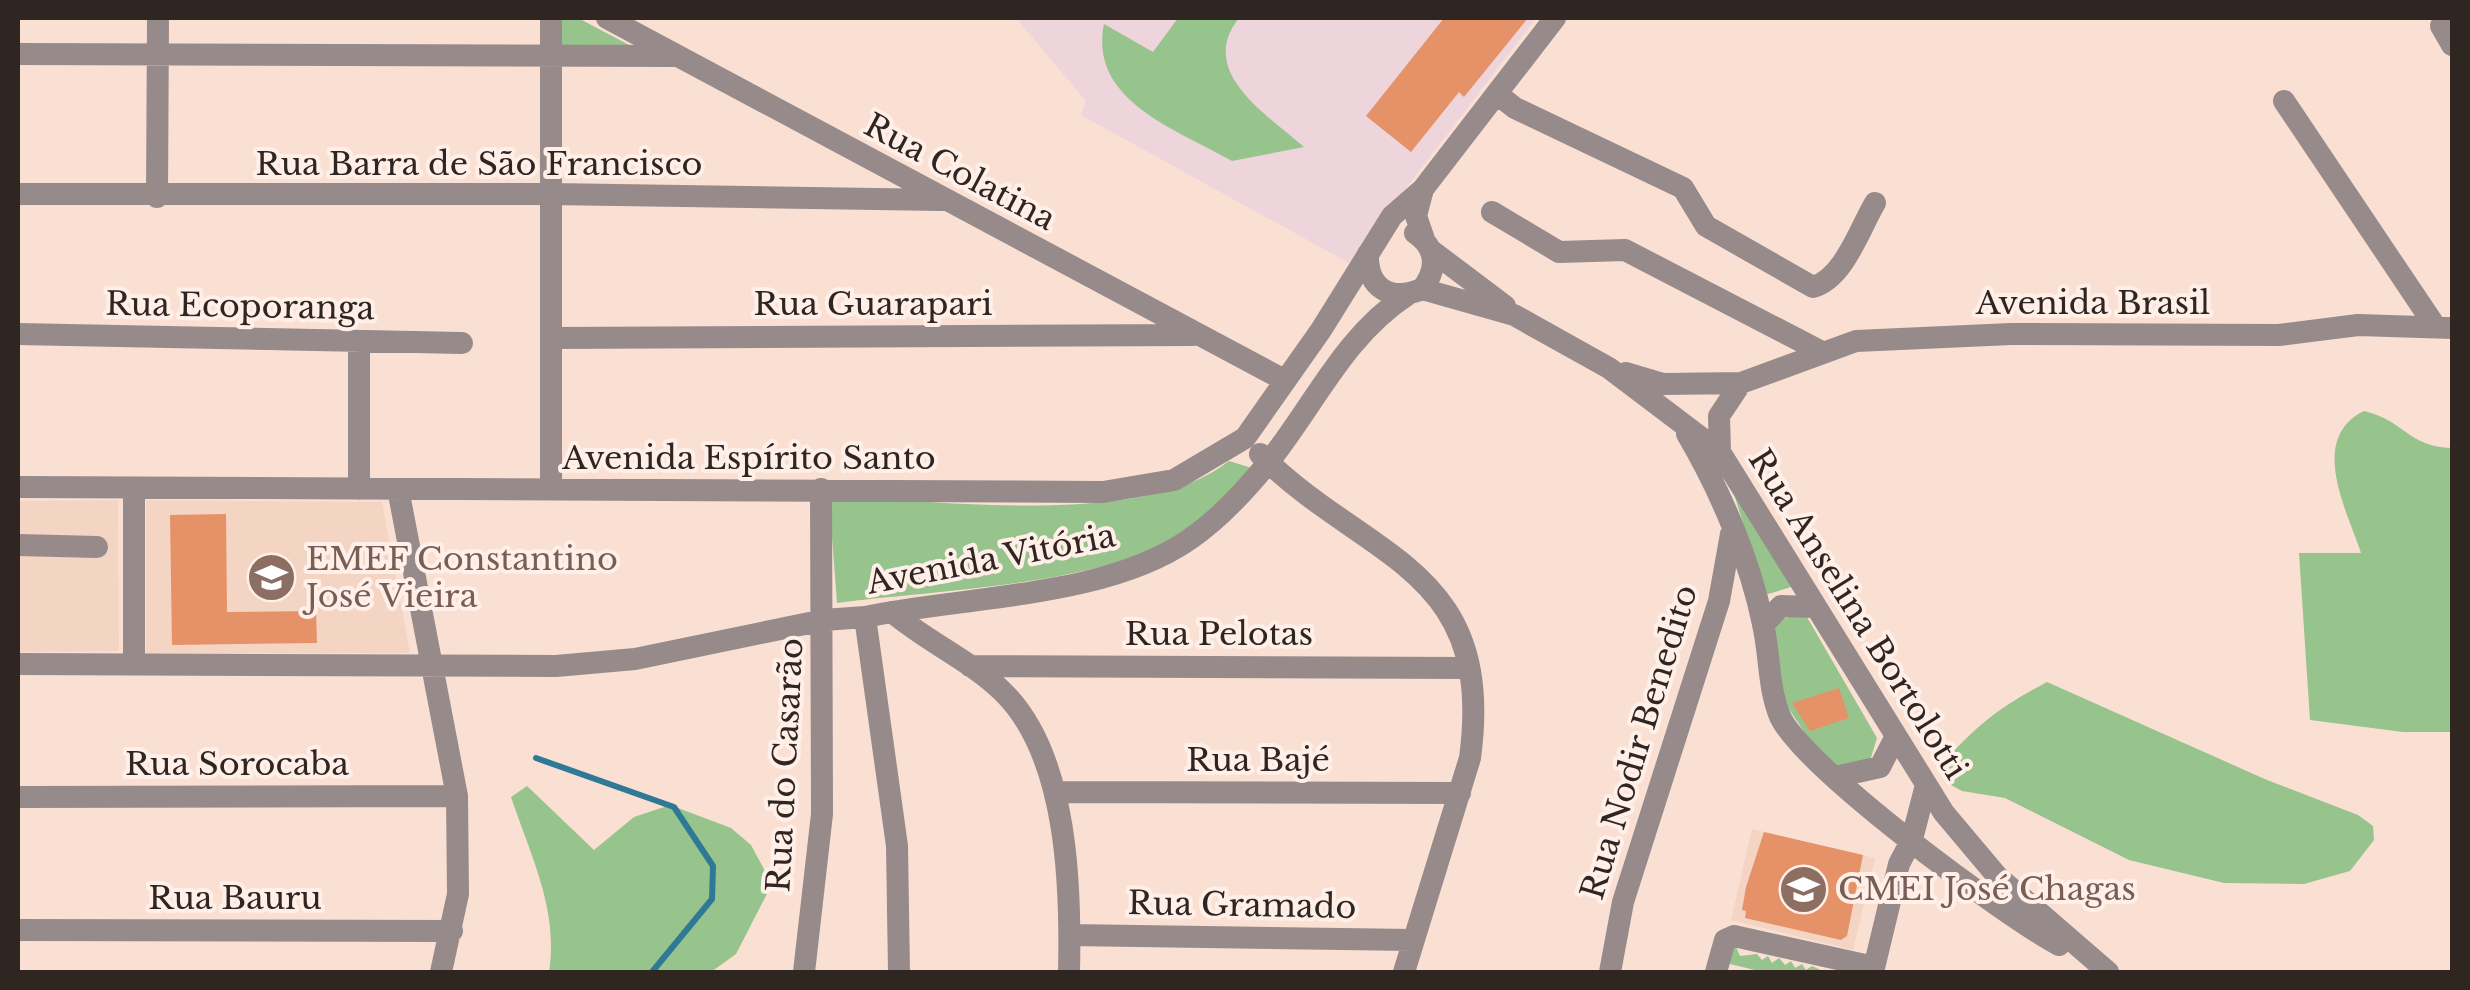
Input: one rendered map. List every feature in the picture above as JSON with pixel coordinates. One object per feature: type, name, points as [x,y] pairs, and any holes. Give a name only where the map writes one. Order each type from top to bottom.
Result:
[{"type":"street","points":[[157,198],[158,18]]},
{"type":"street","points":[[551,18],[551,489]]},
{"type":"street","name":"Rua Colatina","points":[[607,18],[941,200],[1284,380]]},
{"type":"street","name":"Avenida Espírito Santo","points":[[18,487],[1103,492],[1142,488],[1188,473],[1245,438],[1399,207],[1423,189],[1556,18]]},
{"type":"street","points":[[18,54],[679,56]]},
{"type":"street","points":[[1496,94],[1515,108],[1682,188],[1706,226],[1813,288],[1827,283],[1836,273],[1874,203]]},
{"type":"street","points":[[2284,101],[2444,327]]},
{"type":"street","points":[[1415,292],[1434,264],[1416,216],[1423,189]]},
{"type":"street","name":"Rua Barra de São Francisco","points":[[18,194],[157,198],[551,194],[941,200]]},
{"type":"street","points":[[1492,212],[1559,252],[1624,250],[1820,352]]},
{"type":"street","points":[[1514,316],[1415,292],[1382,291],[1373,281],[1373,247],[1399,229],[1428,245],[1514,316],[1609,368],[1683,426]]},
{"type":"street","name":"Avenida Vitória","points":[[18,664],[556,666],[635,660],[824,620],[865,618],[1054,586],[1153,559],[1189,540],[1263,468],[1358,335],[1415,292]]},
{"type":"street","name":"Avenida Brasil","points":[[1609,368],[1663,384],[1741,383],[1856,341],[2011,334],[2279,335],[2358,325],[2444,327]]},
{"type":"street","name":"Rua Ecoporanga","points":[[18,334],[462,343]]},
{"type":"street","name":"Rua Guarapari","points":[[551,338],[1195,335]]},
{"type":"street","points":[[359,341],[359,489]]},
{"type":"street","points":[[1720,452],[1720,416],[1741,383]]},
{"type":"street","name":"Rua Anselina Bortolotti","points":[[1683,426],[1720,452],[1895,738],[1996,876],[2104,969]]},
{"type":"street","name":"Rua Anselina Bortolotti","points":[[1683,426],[1706,466],[1732,530],[1761,616],[1779,716],[1798,746],[2022,925],[2104,969]]},
{"type":"street","points":[[1245,438],[1263,468],[1427,583],[1448,613],[1467,668],[1474,726],[1460,792],[1404,972]]},
{"type":"street","points":[[134,488],[134,664]]},
{"type":"street","points":[[398,489],[457,796],[458,894],[441,972]]},
{"type":"street","name":"Avenida Vitória","points":[[821,489],[824,620]]},
{"type":"street","name":"Rua Nodir Benedito","points":[[1610,972],[1623,902],[1718,602],[1732,530]]},
{"type":"street","points":[[18,545],[97,547]]},
{"type":"street","points":[[1718,602],[1734,600],[1761,616],[1779,607],[1814,607]]},
{"type":"street","points":[[892,612],[927,642],[970,666],[1006,694],[1037,739],[1056,792],[1070,935],[1069,972]]},
{"type":"street","points":[[865,618],[897,846],[899,972]]},
{"type":"street","name":"Rua do Casarão","points":[[804,972],[822,814],[824,620]]},
{"type":"street","name":"Rua Pelotas","points":[[970,666],[1467,668]]},
{"type":"street","points":[[1836,777],[1880,767],[1895,738]]},
{"type":"street","points":[[1716,972],[1726,940],[1734,936],[1873,970],[1899,864],[1912,839],[1926,785]]},
{"type":"street","name":"Rua Bajé","points":[[1056,792],[1460,792]]},
{"type":"street","name":"Rua Sorocaba","points":[[18,798],[457,796]]},
{"type":"street","name":"Rua Bauru","points":[[18,930],[452,931]]},
{"type":"street","name":"Rua Gramado","points":[[1070,935],[1412,940]]},
{"type":"shaded area","points":[[1016,18],[1536,18],[1349,263],[1081,115],[1086,101]]},
{"type":"shaded area","points":[[118,500],[119,651],[18,652],[18,501]]},
{"type":"shaded area","name":"EMEF Constantino José Vieira","points":[[146,500],[382,502],[410,653],[146,654]]},
{"type":"shaded area","name":"CMEI José Chagas","points":[[1752,829],[1875,858],[1853,950],[1731,920]]},
{"type":"green space","points":[[557,18],[578,18],[633,47],[558,48]]},
{"type":"green space","points":[[1178,18],[1239,18],[1228,38],[1226,56],[1231,74],[1256,106],[1304,147],[1232,161],[1164,124],[1123,93],[1110,74],[1103,51],[1104,24],[1153,52]]},
{"type":"green space","points":[[2364,411],[2388,420],[2425,443],[2452,448],[2452,732],[2403,732],[2310,720],[2299,553],[2361,553],[2341,497],[2335,457],[2338,439],[2347,423]]},
{"type":"green space","points":[[1229,461],[1255,469],[1190,528],[1146,552],[1062,576],[837,603],[829,496],[980,505],[1094,503],[1146,496],[1192,482]]},
{"type":"green space","points":[[1728,474],[1791,587],[1765,595]]},
{"type":"green space","points":[[1804,612],[1877,738],[1870,761],[1828,768],[1783,700],[1773,622]]},
{"type":"green space","points":[[2047,682],[2267,780],[2358,815],[2373,826],[2374,840],[2350,871],[2304,884],[2224,883],[2129,860],[2005,798],[1962,791],[1951,785],[1943,763],[1956,749],[1991,717]]},
{"type":"green space","points":[[527,786],[594,850],[634,817],[670,805],[731,828],[751,845],[772,884],[736,954],[711,972],[549,972],[551,949],[546,904],[511,797]]},
{"type":"green space","points":[[1736,947],[1740,956],[1757,954],[1762,960],[1768,956],[1772,963],[1779,958],[1785,965],[1791,961],[1795,968],[1802,964],[1806,970],[1812,966],[1825,972],[1763,972],[1730,964],[1728,951]]},
{"type":"building","points":[[1444,18],[1528,18],[1464,97],[1459,92],[1411,152],[1366,116]]},
{"type":"building","points":[[226,514],[227,612],[316,611],[317,643],[172,645],[170,515]]},
{"type":"building","points":[[1839,688],[1849,718],[1810,731],[1792,703]]},
{"type":"building","name":"CMEI José Chagas","points":[[1764,832],[1863,855],[1847,936],[1841,940],[1745,918],[1746,911],[1742,910],[1746,887]]},
{"type":"waterway","points":[[536,758],[674,807],[713,866],[712,899],[652,972]]},
{"type":"place","name":"EMEF Constantino José Vieira","points":[[271,577]]},
{"type":"place","name":"CMEI José Chagas","points":[[1803,889]]}]
